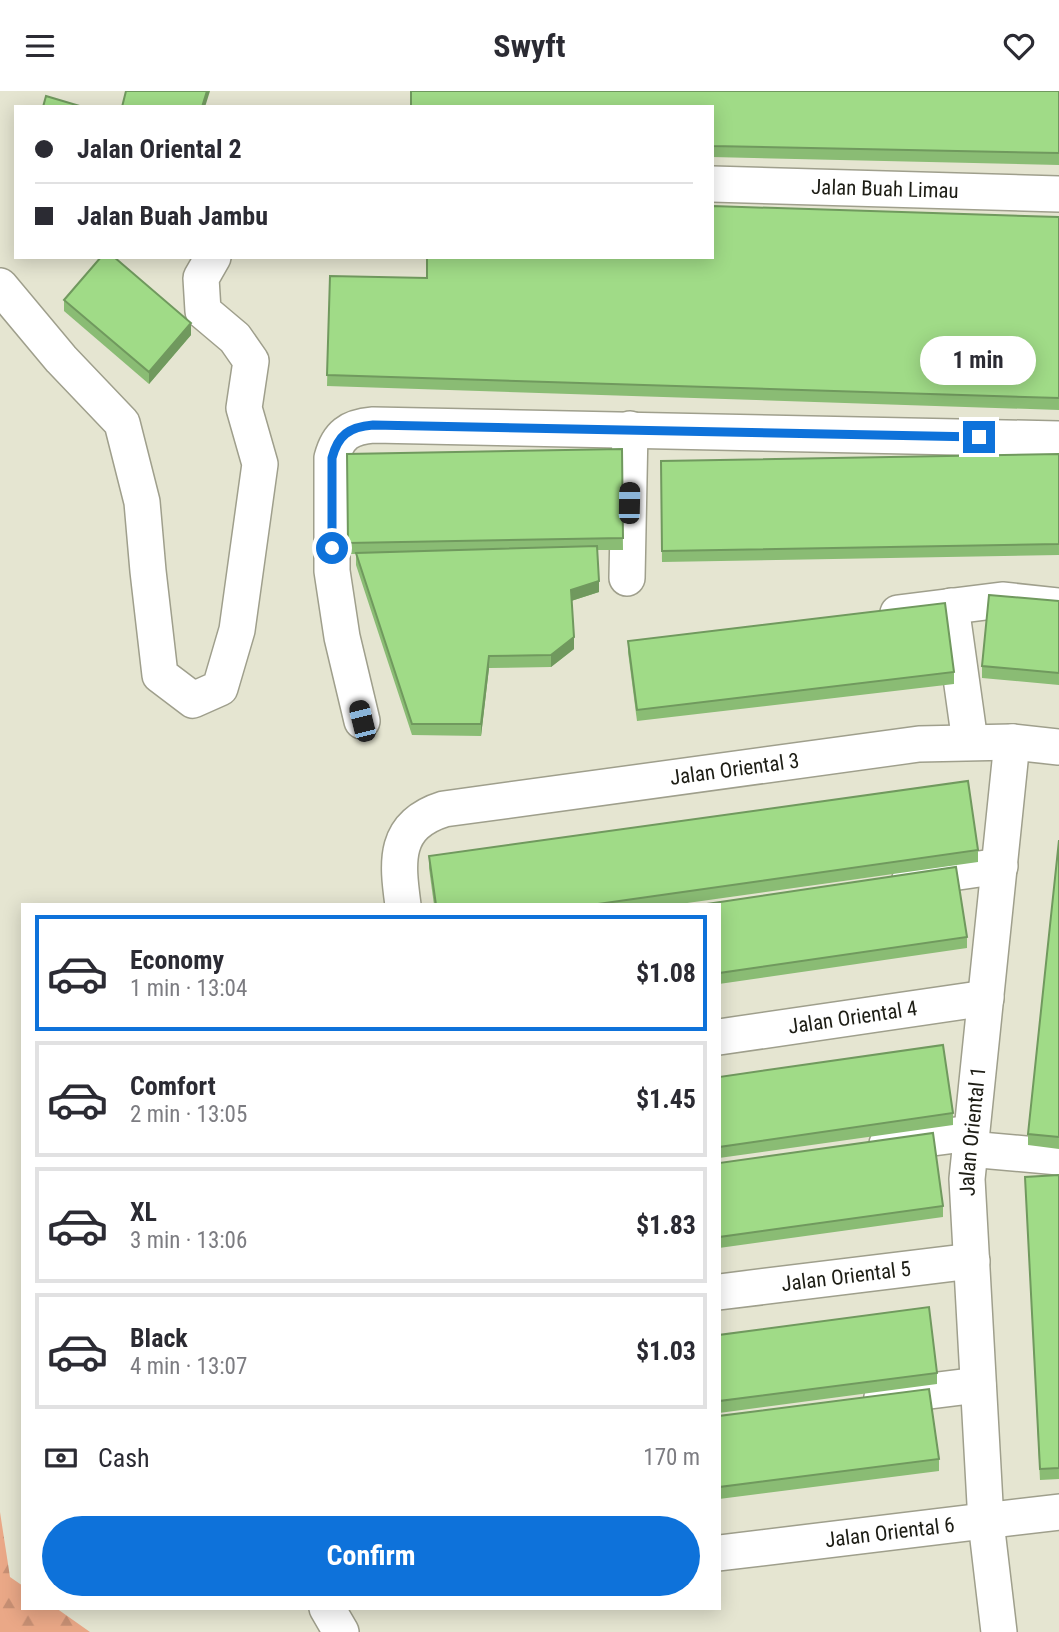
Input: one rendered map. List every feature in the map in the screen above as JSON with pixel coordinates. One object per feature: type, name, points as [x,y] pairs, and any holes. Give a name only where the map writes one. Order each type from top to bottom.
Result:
[{"type":"street","name":"Jalan Buah Limau","points":[[714,184],[1059,194]]},
{"type":"street","points":[[0,286],[61,359],[122,423],[142,502],[160,675],[193,700],[219,688],[237,630],[260,464],[244,408],[251,361],[235,338],[203,311],[201,278],[212,259]]},
{"type":"street","points":[[362,721],[342,637],[332,571],[332,458],[335,446],[344,433],[357,426],[1059,439]]},
{"type":"street","points":[[627,578],[630,429]]},
{"type":"street","points":[[870,616],[1002,600],[1059,606]]},
{"type":"street","points":[[951,606],[970,742]]},
{"type":"street","name":"Jalan Oriental 3","points":[[403,903],[398,868],[399,851],[416,824],[429,814],[444,809],[919,744],[1012,742],[1059,747]]},
{"type":"street","name":"Jalan Oriental 1","points":[[999,1632],[986,1522],[967,1179],[1012,742]]},
{"type":"street","points":[[880,883],[1000,866]]},
{"type":"street","name":"Jalan Oriental 4","points":[[721,1037],[986,998]]},
{"type":"street","points":[[852,1149],[970,1141],[1059,1157]]},
{"type":"street","name":"Jalan Oriental 5","points":[[721,1292],[972,1261]]},
{"type":"street","points":[[855,1400],[978,1385]]},
{"type":"street","name":"Jalan Oriental 6","points":[[721,1553],[1059,1512]]},
{"type":"street","points":[[328,1610],[341,1632]]},
{"type":"green space","points":[[0,1512],[10,1577],[21,1585],[21,1610],[59,1610],[90,1632],[0,1632]]},
{"type":"building","points":[[126,91],[207,91],[203,105],[122,105]]},
{"type":"building","points":[[411,91],[1059,91],[1059,153],[714,146],[714,105],[411,105]]},
{"type":"building","points":[[46,96],[76,105],[44,105]]},
{"type":"building","points":[[714,206],[1059,217],[1059,398],[327,375],[330,276],[427,278],[427,259],[714,259]]},
{"type":"building","points":[[99,259],[116,259],[191,323],[149,372],[64,300]]},
{"type":"building","points":[[622,449],[623,538],[348,543],[347,454]]},
{"type":"building","points":[[1059,454],[1059,544],[662,551],[661,461]]},
{"type":"building","points":[[597,546],[599,581],[571,590],[574,637],[551,655],[489,656],[481,724],[412,724],[356,553]]},
{"type":"building","points":[[989,595],[1059,601],[1059,673],[982,666]]},
{"type":"building","points":[[945,603],[954,672],[637,710],[628,641]]},
{"type":"building","points":[[968,781],[978,850],[605,903],[436,903],[429,856]]},
{"type":"building","points":[[1059,840],[1059,1137],[1028,1134]]},
{"type":"building","points":[[956,867],[967,937],[721,973],[721,903],[713,903]]},
{"type":"building","points":[[943,1045],[953,1113],[721,1147],[721,1077]]},
{"type":"building","points":[[933,1133],[943,1206],[721,1237],[721,1163]]},
{"type":"building","points":[[1059,1175],[1059,1468],[1040,1469],[1025,1177]]},
{"type":"building","points":[[929,1307],[937,1373],[721,1401],[721,1335]]},
{"type":"building","points":[[929,1389],[939,1459],[721,1487],[721,1416]]},
{"type":"route","points":[[332,548],[332,458],[335,446],[344,433],[357,426],[979,437]]}]
